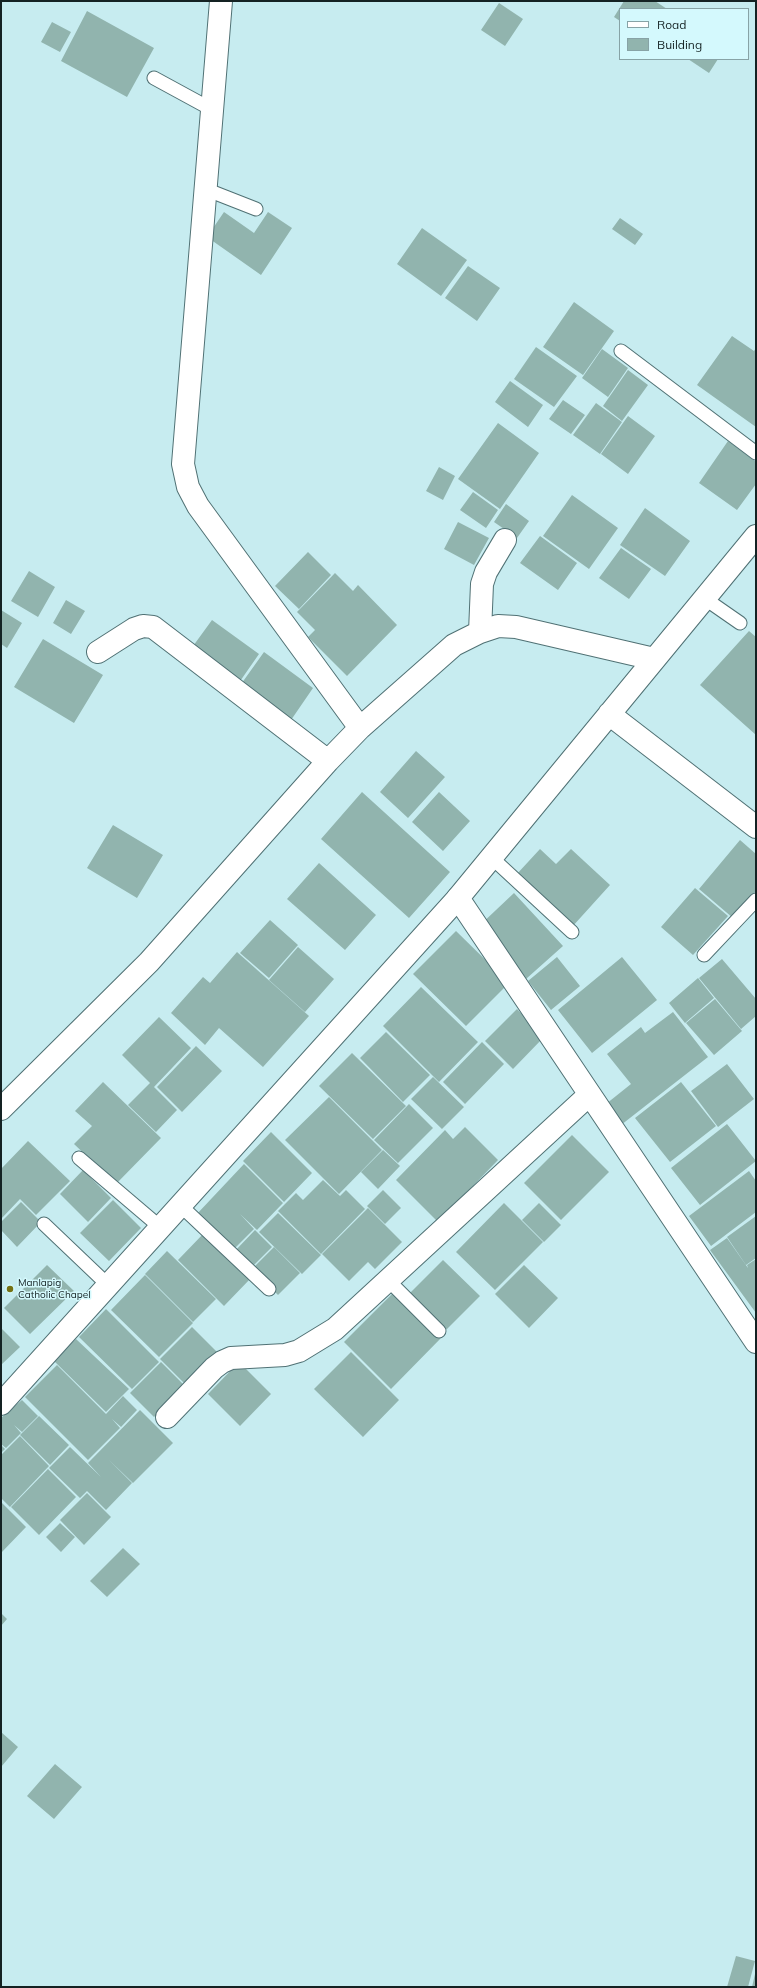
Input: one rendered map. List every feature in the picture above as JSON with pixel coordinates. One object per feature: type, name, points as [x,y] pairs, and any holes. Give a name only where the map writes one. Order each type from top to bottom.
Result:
[{"type":"street","points":[[221,1],[211,109],[198,298],[183,464],[184,476],[190,492],[198,506],[360,728]]},
{"type":"street","points":[[1,1404],[458,898],[756,536]]},
{"type":"street","points":[[480,632],[482,584],[486,572],[505,540]]},
{"type":"street","points":[[98,652],[134,629],[143,626],[153,627],[328,760]]},
{"type":"street","points":[[1,1109],[149,962],[328,760],[360,728],[454,645],[480,632],[498,626],[516,627],[654,659]]},
{"type":"street","points":[[609,714],[756,827]]},
{"type":"street","points":[[458,898],[756,1342]]},
{"type":"street","points":[[167,1417],[214,1368],[222,1362],[231,1358],[285,1355],[299,1351],[335,1329],[589,1094]]},
{"type":"lane","points":[[154,78],[211,109]]},
{"type":"lane","points":[[205,189],[256,209]]},
{"type":"lane","points":[[622,351],[756,453]]},
{"type":"lane","points":[[704,598],[740,623]]},
{"type":"lane","points":[[491,857],[572,932]]},
{"type":"lane","points":[[704,955],[756,900]]},
{"type":"lane","points":[[79,1158],[160,1227]]},
{"type":"lane","points":[[180,1205],[269,1289]]},
{"type":"lane","points":[[44,1224],[108,1285]]},
{"type":"lane","points":[[388,1280],[439,1331]]},
{"type":"building","points":[[624,1],[655,1],[666,8],[620,8]]},
{"type":"building","points":[[499,3],[523,19],[505,46],[481,30]]},
{"type":"building","points":[[619,9],[619,20],[614,17]]},
{"type":"building","points":[[87,11],[154,48],[127,97],[61,61]]},
{"type":"building","points":[[52,22],[71,32],[60,52],[41,42]]},
{"type":"building","points":[[690,60],[717,60],[709,73]]},
{"type":"building","points":[[224,212],[254,233],[268,212],[292,228],[261,275],[207,237]]},
{"type":"building","points":[[620,218],[643,234],[635,245],[612,229]]},
{"type":"building","points":[[422,228],[467,260],[441,296],[397,264]]},
{"type":"building","points":[[468,266],[500,288],[477,321],[445,298]]},
{"type":"building","points":[[574,302],[614,331],[583,375],[543,347]]},
{"type":"building","points":[[732,336],[754,351],[756,348],[756,427],[697,385]]},
{"type":"building","points":[[536,347],[577,376],[554,407],[514,379]]},
{"type":"building","points":[[602,349],[628,368],[608,397],[582,378]]},
{"type":"building","points":[[628,370],[648,385],[622,421],[603,406]]},
{"type":"building","points":[[510,381],[543,405],[528,427],[495,402]]},
{"type":"building","points":[[563,400],[585,415],[571,434],[549,419]]},
{"type":"building","points":[[596,403],[622,422],[600,454],[573,435]]},
{"type":"building","points":[[628,416],[655,436],[628,474],[601,454]]},
{"type":"building","points":[[498,423],[539,453],[500,509],[458,479]]},
{"type":"building","points":[[728,441],[756,462],[756,484],[737,510],[699,483]]},
{"type":"building","points":[[439,467],[455,476],[443,500],[426,491]]},
{"type":"building","points":[[473,492],[498,510],[486,528],[460,510]]},
{"type":"building","points":[[572,495],[618,528],[589,569],[543,536]]},
{"type":"building","points":[[506,504],[529,521],[517,538],[494,522]]},
{"type":"building","points":[[645,508],[690,541],[665,576],[620,545]]},
{"type":"building","points":[[458,522],[489,538],[474,565],[444,549]]},
{"type":"building","points":[[540,536],[577,563],[558,590],[520,563]]},
{"type":"building","points":[[621,548],[651,569],[629,599],[599,578]]},
{"type":"building","points":[[308,552],[331,575],[299,609],[275,586]]},
{"type":"building","points":[[29,571],[55,587],[38,617],[11,601]]},
{"type":"building","points":[[335,573],[353,591],[358,585],[397,625],[347,676],[308,637],[315,630],[297,612]]},
{"type":"building","points":[[66,600],[85,611],[71,634],[53,623]]},
{"type":"building","points":[[1,610],[22,623],[7,648],[1,644]]},
{"type":"building","points":[[212,620],[259,654],[236,687],[188,653]]},
{"type":"building","points":[[749,631],[756,637],[756,735],[700,685]]},
{"type":"building","points":[[43,639],[103,675],[74,723],[14,687]]},
{"type":"building","points":[[264,652],[313,688],[289,723],[239,687]]},
{"type":"building","points":[[416,751],[445,777],[408,818],[380,792]]},
{"type":"building","points":[[362,792],[450,872],[409,918],[321,839]]},
{"type":"building","points":[[439,792],[470,821],[443,851],[412,822]]},
{"type":"building","points":[[113,825],[163,855],[137,898],[87,868]]},
{"type":"building","points":[[740,840],[756,854],[756,891],[733,918],[699,889]]},
{"type":"building","points":[[540,849],[556,864],[571,849],[610,885],[572,927],[516,875]]},
{"type":"building","points":[[319,863],[376,915],[345,950],[287,899]]},
{"type":"building","points":[[695,888],[728,916],[693,955],[661,927]]},
{"type":"building","points":[[514,893],[563,946],[526,979],[478,927]]},
{"type":"building","points":[[270,920],[298,945],[269,978],[240,953]]},
{"type":"building","points":[[456,931],[509,983],[466,1026],[413,974]]},
{"type":"building","points":[[298,947],[334,979],[305,1012],[269,980]]},
{"type":"building","points":[[237,952],[309,1016],[263,1067],[219,1028],[205,1045],[171,1013],[203,977],[210,983]]},
{"type":"building","points":[[557,957],[580,986],[551,1010],[528,981]]},
{"type":"building","points":[[622,957],[657,1000],[592,1053],[558,1010]]},
{"type":"building","points":[[722,959],[756,999],[756,1016],[741,1029],[699,978]]},
{"type":"building","points":[[698,978],[714,998],[685,1023],[669,1003]]},
{"type":"building","points":[[421,987],[478,1042],[439,1082],[383,1026]]},
{"type":"building","points":[[715,999],[742,1031],[714,1055],[686,1023]]},
{"type":"building","points":[[517,1009],[544,1037],[513,1069],[485,1041]]},
{"type":"building","points":[[673,1012],[708,1057],[621,1125],[606,1104],[631,1084],[607,1054],[641,1027],[645,1033]]},
{"type":"building","points":[[159,1017],[191,1048],[154,1087],[177,1110],[156,1132],[128,1105],[150,1083],[122,1055]]},
{"type":"building","points":[[386,1032],[430,1075],[403,1102],[360,1058]]},
{"type":"building","points":[[482,1042],[504,1064],[465,1104],[443,1082]]},
{"type":"building","points":[[196,1046],[222,1071],[182,1112],[157,1087]]},
{"type":"building","points":[[352,1053],[406,1106],[373,1139],[319,1086]]},
{"type":"building","points":[[727,1064],[754,1099],[718,1127],[691,1091]]},
{"type":"building","points":[[433,1077],[464,1107],[442,1129],[411,1099]]},
{"type":"building","points":[[103,1082],[161,1138],[116,1184],[74,1144],[92,1126],[75,1111]]},
{"type":"building","points":[[681,1082],[716,1126],[670,1162],[635,1118]]},
{"type":"building","points":[[329,1097],[382,1150],[339,1194],[285,1140]]},
{"type":"building","points":[[409,1104],[433,1128],[398,1163],[374,1140]]},
{"type":"building","points":[[727,1124],[756,1161],[700,1205],[671,1168]]},
{"type":"building","points":[[465,1127],[498,1160],[438,1222],[396,1180],[445,1130],[453,1139]]},
{"type":"building","points":[[271,1132],[312,1173],[284,1202],[243,1161]]},
{"type":"building","points":[[572,1135],[609,1172],[561,1220],[524,1183]]},
{"type":"building","points":[[28,1141],[70,1181],[36,1215],[20,1199],[1,1219],[1,1169]]},
{"type":"building","points":[[383,1150],[400,1166],[378,1189],[361,1172]]},
{"type":"building","points":[[244,1164],[283,1203],[257,1230],[240,1214],[254,1229],[232,1251],[196,1215]]},
{"type":"building","points":[[83,1170],[111,1198],[88,1222],[60,1194]]},
{"type":"building","points":[[749,1171],[756,1181],[756,1212],[711,1246],[689,1216]]},
{"type":"building","points":[[323,1180],[340,1196],[346,1190],[365,1209],[321,1254],[278,1211],[296,1193],[303,1200]]},
{"type":"building","points":[[383,1190],[401,1208],[385,1224],[367,1206]]},
{"type":"building","points":[[113,1200],[141,1228],[109,1261],[80,1233]]},
{"type":"building","points":[[21,1202],[41,1222],[17,1247],[1,1230],[1,1222]]},
{"type":"building","points":[[504,1203],[543,1242],[495,1290],[456,1252]]},
{"type":"building","points":[[539,1203],[561,1225],[544,1242],[522,1220]]},
{"type":"building","points":[[368,1208],[402,1242],[375,1269],[368,1262],[349,1281],[322,1254]]},
{"type":"building","points":[[278,1213],[321,1255],[302,1274],[259,1232]]},
{"type":"building","points":[[756,1216],[756,1258],[746,1265],[727,1237]]},
{"type":"building","points":[[255,1230],[272,1247],[251,1268],[234,1252]]},
{"type":"building","points":[[205,1232],[251,1278],[224,1306],[178,1260]]},
{"type":"building","points":[[727,1238],[748,1268],[747,1265],[756,1259],[756,1313],[710,1250]]},
{"type":"building","points":[[274,1247],[300,1273],[278,1295],[252,1269]]},
{"type":"building","points":[[167,1251],[216,1299],[193,1322],[145,1274]]},
{"type":"building","points":[[443,1260],[480,1296],[446,1330],[409,1294]]},
{"type":"building","points":[[47,1265],[74,1291],[30,1334],[4,1308]]},
{"type":"building","points":[[524,1265],[558,1298],[529,1328],[495,1294]]},
{"type":"building","points":[[145,1275],[193,1323],[159,1357],[111,1310]]},
{"type":"building","points":[[396,1290],[442,1337],[391,1389],[344,1342]]},
{"type":"building","points":[[106,1309],[159,1362],[132,1389],[79,1337]]},
{"type":"building","points":[[192,1327],[219,1354],[188,1387],[160,1359]]},
{"type":"building","points":[[1,1328],[20,1347],[1,1365]]},
{"type":"building","points":[[76,1339],[129,1389],[106,1412],[54,1361]]},
{"type":"building","points":[[351,1352],[399,1400],[363,1437],[314,1389]]},
{"type":"building","points":[[161,1362],[185,1386],[154,1417],[130,1393]]},
{"type":"building","points":[[239,1362],[271,1394],[240,1426],[208,1394]]},
{"type":"building","points":[[57,1365],[106,1414],[123,1396],[137,1410],[121,1427],[112,1419],[120,1428],[88,1460],[25,1397]]},
{"type":"building","points":[[22,1400],[38,1416],[22,1432],[14,1425],[21,1433],[6,1448],[1,1444],[1,1418]]},
{"type":"building","points":[[140,1410],[173,1443],[133,1483],[109,1460],[132,1483],[106,1510],[87,1491],[80,1498],[49,1468],[70,1447],[101,1477],[88,1463]]},
{"type":"building","points":[[39,1416],[69,1445],[50,1465],[20,1435]]},
{"type":"building","points":[[20,1436],[49,1466],[10,1507],[1,1498],[1,1455]]},
{"type":"building","points":[[1,1445],[5,1449],[1,1453]]},
{"type":"building","points":[[48,1469],[76,1497],[39,1535],[11,1507]]},
{"type":"building","points":[[87,1493],[111,1517],[84,1545],[60,1520]]},
{"type":"building","points":[[1,1502],[26,1527],[1,1553]]},
{"type":"building","points":[[60,1523],[75,1537],[61,1552],[46,1537]]},
{"type":"building","points":[[123,1548],[140,1564],[107,1597],[90,1581]]},
{"type":"building","points":[[1,1613],[7,1619],[1,1626]]},
{"type":"building","points":[[1,1732],[18,1747],[1,1767]]},
{"type":"building","points":[[55,1764],[82,1787],[54,1819],[27,1796]]},
{"type":"building","points":[[736,1956],[755,1961],[748,1987],[727,1987]]},
{"type":"building","points":[[755,1974],[756,1987],[752,1987]]},
{"type":"place","name":"Manlapig Catholic Chapel","points":[[10,1289]]}]
